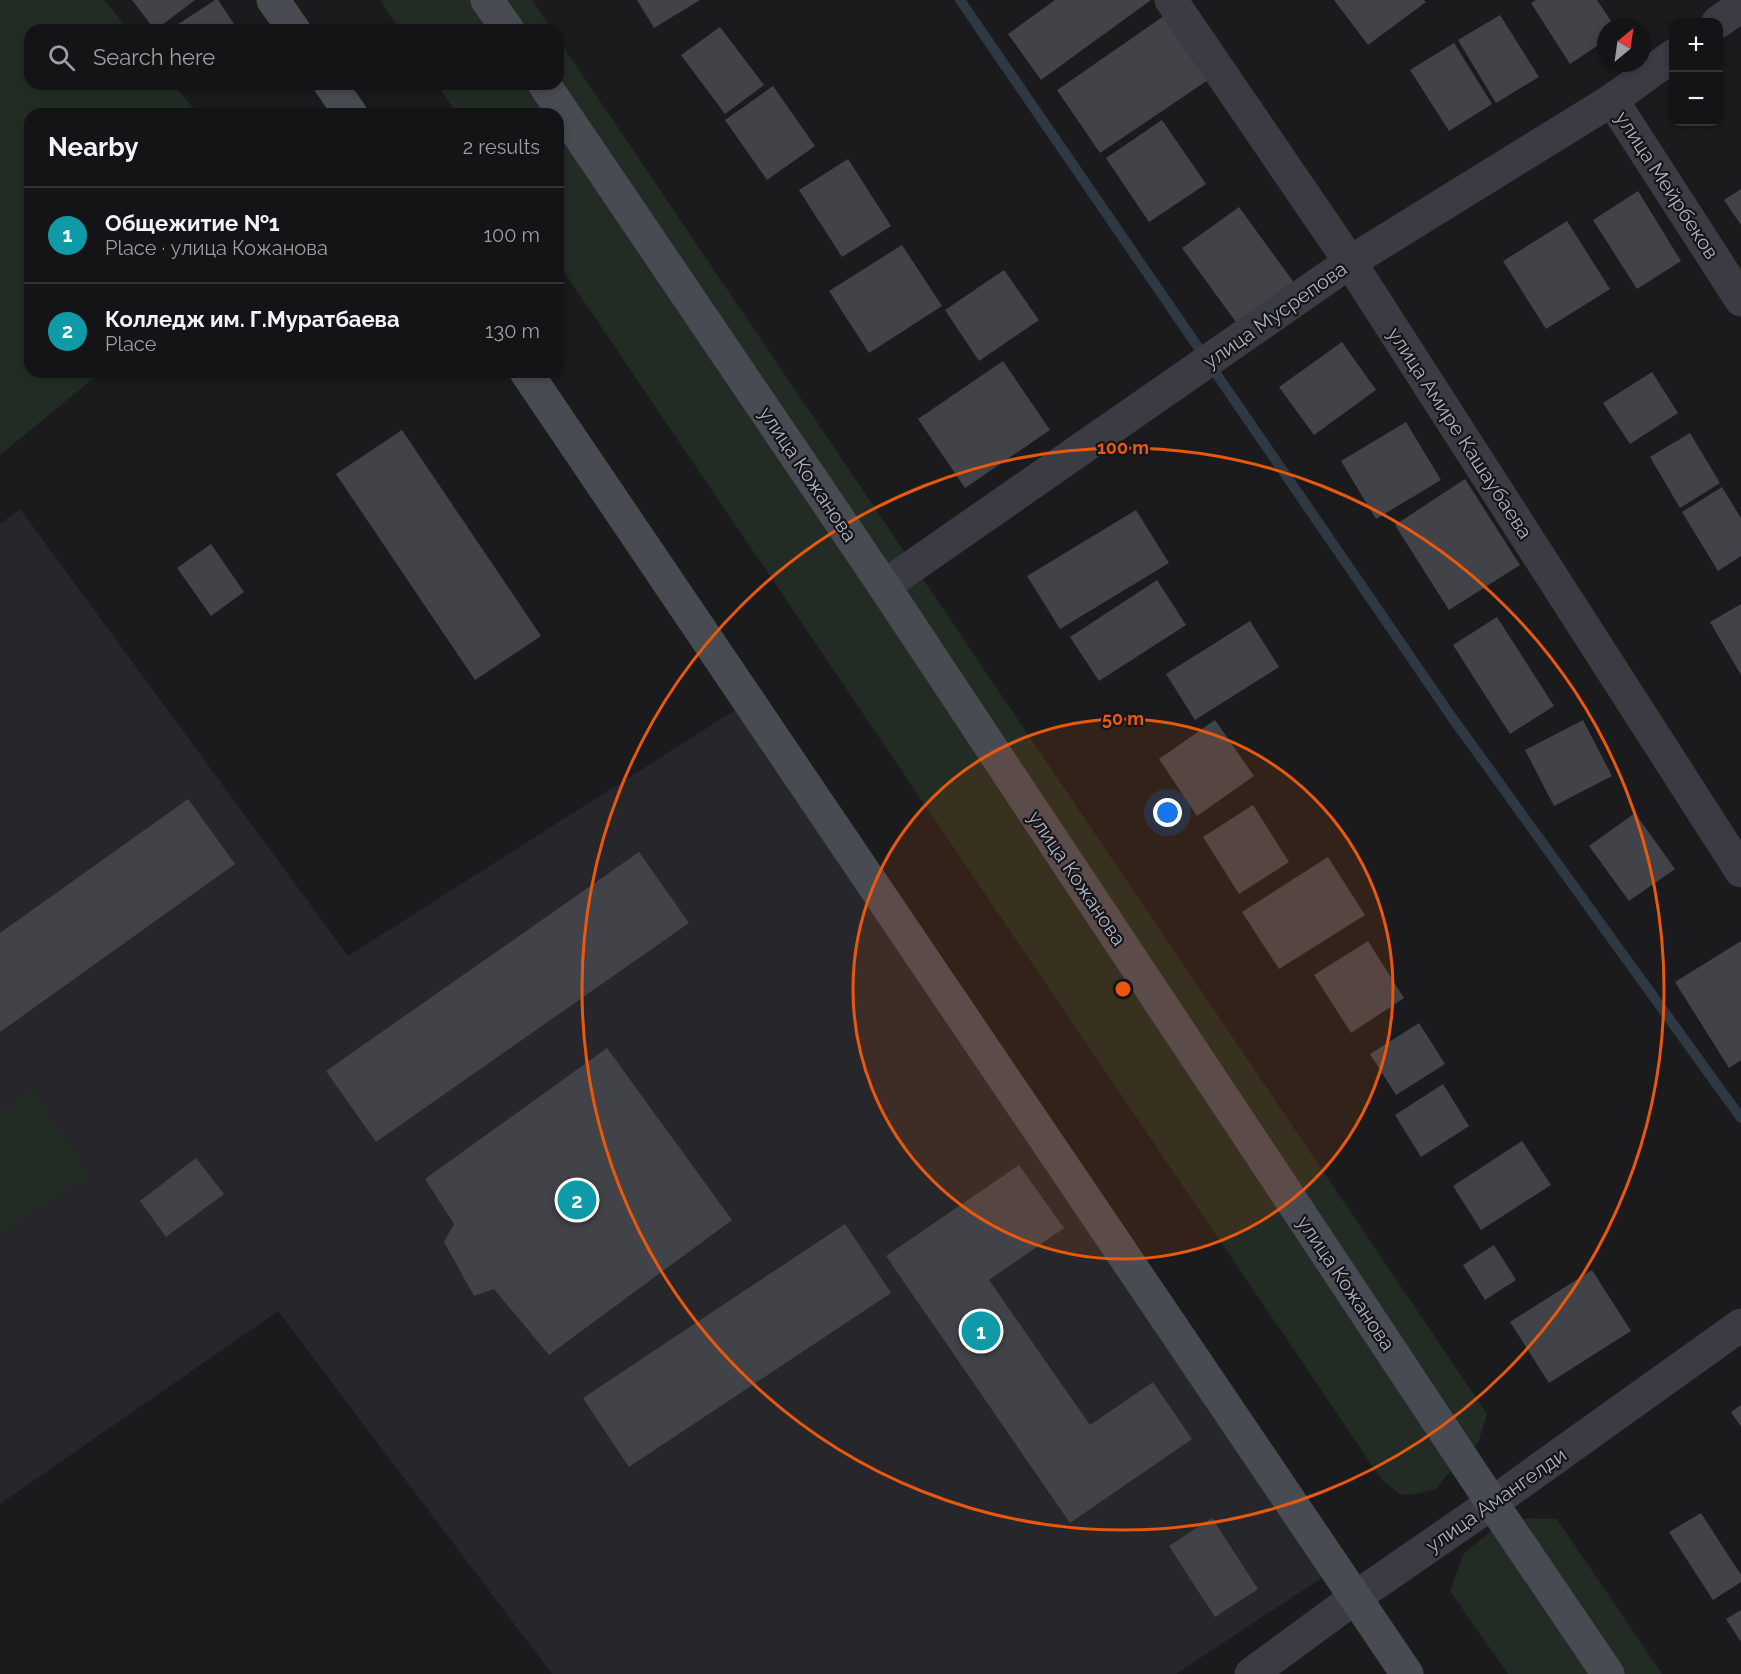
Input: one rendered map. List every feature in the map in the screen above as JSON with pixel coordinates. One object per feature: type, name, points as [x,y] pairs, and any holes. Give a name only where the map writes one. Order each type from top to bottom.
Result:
[{"type":"street","points":[[273,0],[290,24]]},
{"type":"street","points":[[487,0],[504,24]]},
{"type":"street","name":"улица Амире Кашаубаева","points":[[1171,0],[1350,262],[1741,871]]},
{"type":"street","points":[[1723,19],[1741,6]]},
{"type":"street","name":"улица Мусрепова","points":[[884,586],[1350,262],[1612,100],[1669,59]]},
{"type":"street","points":[[334,90],[347,108]]},
{"type":"street","name":"улица Кожанова","points":[[548,90],[560,108]]},
{"type":"street","name":"улица Мейрбеков","points":[[1612,100],[1741,300]]},
{"type":"street","name":"улица Кожанова","points":[[564,114],[884,586],[1492,1503],[1608,1674]]},
{"type":"street","points":[[530,378],[1407,1674]]},
{"type":"street","name":"улица Амангелди","points":[[1251,1674],[1356,1597],[1741,1325]]},
{"type":"shaded area","points":[[0,0],[104,0],[124,24],[24,24],[24,90],[178,90],[193,108],[24,108],[24,378],[94,378],[0,455]]},
{"type":"shaded area","points":[[380,0],[532,0],[548,24],[396,24]]},
{"type":"shaded area","points":[[564,48],[1487,1414],[1478,1443],[1436,1489],[1401,1495],[1382,1480],[564,272],[564,108],[453,108],[441,90],[564,90]]},
{"type":"shaded area","points":[[20,509],[348,956],[751,700],[1335,1569],[1176,1674],[552,1674],[278,1311],[0,1504],[0,524]]},
{"type":"shaded area","points":[[32,1091],[89,1175],[0,1233],[0,1112]]},
{"type":"shaded area","points":[[1530,1518],[1557,1519],[1662,1674],[1508,1674],[1450,1591],[1464,1553],[1501,1523]]},
{"type":"building","points":[[132,0],[195,0],[163,24],[150,24]]},
{"type":"building","points":[[218,0],[234,24],[178,24]]},
{"type":"building","points":[[637,0],[700,0],[654,28]]},
{"type":"building","points":[[1055,0],[1151,0],[1041,80],[1008,34]]},
{"type":"building","points":[[1334,0],[1424,0],[1426,2],[1368,45]]},
{"type":"building","points":[[1536,0],[1597,0],[1609,18],[1597,18],[1597,46],[1570,64],[1531,3]]},
{"type":"building","points":[[1500,15],[1539,77],[1496,103],[1458,40]]},
{"type":"building","points":[[1164,16],[1208,80],[1100,153],[1057,90]]},
{"type":"building","points":[[720,27],[764,85],[725,114],[681,55]]},
{"type":"building","points":[[1454,43],[1492,104],[1449,131],[1410,70]]},
{"type":"building","points":[[773,86],[815,146],[767,180],[725,120]]},
{"type":"building","points":[[1162,120],[1206,184],[1149,222],[1106,158]]},
{"type":"building","points":[[848,159],[891,226],[842,257],[799,190]]},
{"type":"building","points":[[1741,189],[1741,225],[1724,200]]},
{"type":"building","points":[[1638,191],[1681,261],[1637,289],[1593,220]]},
{"type":"building","points":[[1239,207],[1295,284],[1238,325],[1182,248]]},
{"type":"building","points":[[1567,221],[1610,289],[1546,329],[1503,261]]},
{"type":"building","points":[[902,245],[942,306],[869,353],[829,291]]},
{"type":"building","points":[[1004,270],[1039,320],[979,361],[945,310]]},
{"type":"building","points":[[1342,342],[1376,390],[1314,435],[1279,387]]},
{"type":"building","points":[[1003,361],[1050,430],[965,488],[918,419]]},
{"type":"building","points":[[1652,372],[1678,413],[1630,444],[1603,403]]},
{"type":"building","points":[[1406,422],[1441,480],[1376,519],[1341,461]]},
{"type":"building","points":[[402,430],[541,636],[475,680],[336,474]]},
{"type":"building","points":[[1690,433],[1720,483],[1680,508],[1650,457]]},
{"type":"building","points":[[1465,479],[1520,565],[1449,610],[1395,525]]},
{"type":"building","points":[[1722,487],[1741,518],[1741,556],[1718,571],[1682,512]]},
{"type":"building","points":[[1136,510],[1169,563],[1060,629],[1027,576]]},
{"type":"building","points":[[211,544],[244,592],[211,616],[177,568]]},
{"type":"building","points":[[1157,580],[1186,625],[1099,681],[1070,637]]},
{"type":"building","points":[[1741,604],[1741,675],[1710,622]]},
{"type":"building","points":[[1497,617],[1554,706],[1510,734],[1453,645]]},
{"type":"building","points":[[1250,621],[1279,667],[1195,720],[1166,674]]},
{"type":"building","points":[[1215,720],[1254,776],[1197,816],[1159,759]]},
{"type":"building","points":[[1583,720],[1612,776],[1554,806],[1525,750]]},
{"type":"building","points":[[188,799],[235,864],[0,1032],[0,933]]},
{"type":"building","points":[[1253,805],[1289,862],[1239,894],[1203,837]]},
{"type":"building","points":[[1635,813],[1675,869],[1629,901],[1589,846]]},
{"type":"building","points":[[639,852],[689,923],[376,1142],[326,1071]]},
{"type":"building","points":[[1328,857],[1365,915],[1279,969],[1242,912]]},
{"type":"building","points":[[1368,941],[1404,998],[1351,1033],[1314,975]]},
{"type":"building","points":[[1741,941],[1741,1060],[1729,1068],[1675,982]]},
{"type":"building","points":[[1419,1023],[1445,1064],[1396,1095],[1370,1054]]},
{"type":"building","points":[[607,1048],[732,1220],[549,1355],[494,1289],[474,1296],[444,1242],[454,1224],[425,1179]]},
{"type":"building","points":[[1443,1084],[1469,1126],[1421,1157],[1395,1115]]},
{"type":"building","points":[[1522,1141],[1551,1185],[1481,1230],[1453,1186]]},
{"type":"building","points":[[196,1158],[224,1194],[166,1237],[140,1201]]},
{"type":"building","points":[[1019,1165],[1064,1228],[989,1280],[1090,1425],[1153,1382],[1192,1439],[1070,1523],[886,1256]]},
{"type":"building","points":[[845,1224],[891,1293],[629,1467],[583,1398]]},
{"type":"building","points":[[1494,1245],[1516,1280],[1485,1300],[1463,1265]]},
{"type":"building","points":[[1592,1270],[1631,1331],[1549,1383],[1510,1322]]},
{"type":"building","points":[[1741,1405],[1741,1427],[1731,1412]]},
{"type":"building","points":[[1701,1513],[1741,1575],[1741,1582],[1713,1600],[1669,1532]]},
{"type":"building","points":[[1212,1518],[1258,1589],[1215,1617],[1169,1546]]},
{"type":"building","points":[[1741,1610],[1741,1642],[1726,1619]]},
{"type":"waterway","points":[[960,0],[1451,716],[1741,1118]]},
{"type":"place","name":"Колледж им. Г.Муратбаева","points":[[577,1200]]},
{"type":"place","name":"Общежитие №1","points":[[981,1331]]}]
